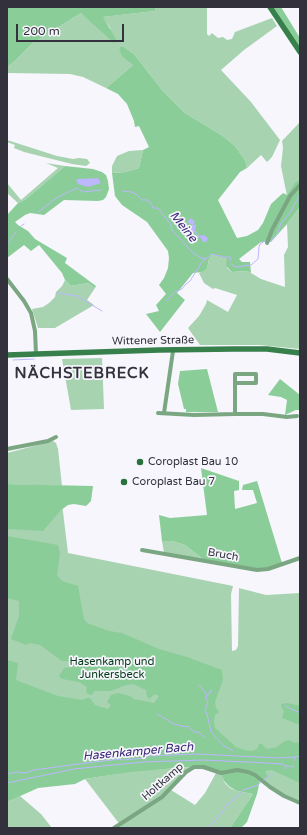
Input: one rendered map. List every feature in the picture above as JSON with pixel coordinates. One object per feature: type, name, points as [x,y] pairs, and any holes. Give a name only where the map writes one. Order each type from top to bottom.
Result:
[{"type":"main road","points":[[270,7],[300,52]]},
{"type":"main road","name":"Wittener Straße","points":[[7,355],[267,349],[300,353]]},
{"type":"street","points":[[267,243],[272,230],[290,196],[300,185]]},
{"type":"street","points":[[7,279],[24,300],[31,313],[35,331],[36,354]]},
{"type":"street","points":[[164,413],[174,351]]},
{"type":"street","points":[[235,383],[256,383],[256,374],[235,374],[235,383],[235,414]]},
{"type":"street","points":[[158,413],[194,415],[263,414],[287,417],[296,416]]},
{"type":"street","points":[[7,449],[48,441],[56,437]]},
{"type":"street","name":"Bruch","points":[[142,550],[257,570],[268,570],[300,558]]},
{"type":"street","name":"Holtkamp","points":[[114,828],[162,797],[190,769],[199,767],[221,773],[237,770],[248,772],[284,796],[300,803]]},
{"type":"green space","points":[[7,7],[155,7],[155,11],[103,17],[117,41],[114,43],[81,13],[33,43],[7,67]]},
{"type":"green space","points":[[155,7],[207,7],[207,34],[209,36],[212,33],[218,38],[223,37],[227,40],[232,39],[235,32],[272,18],[277,26],[244,50],[221,70],[251,102],[280,140],[272,157],[267,162],[261,155],[247,168],[245,160],[235,146],[223,136],[185,113],[162,90],[134,54],[121,45],[119,49],[133,65],[106,88],[83,77],[70,74],[7,73],[7,67],[33,43],[81,13],[111,29],[102,17],[155,11]]},
{"type":"green space","points":[[273,7],[281,7],[300,38],[300,47],[299,47]]},
{"type":"green space","points":[[121,45],[134,54],[162,90],[185,113],[223,136],[235,146],[245,160],[247,168],[240,172],[218,200],[237,238],[247,236],[258,230],[263,223],[271,204],[283,193],[287,195],[295,182],[300,180],[300,207],[287,224],[271,242],[261,242],[239,259],[242,262],[250,262],[251,273],[247,271],[232,272],[226,266],[227,259],[212,255],[209,259],[207,269],[202,272],[193,273],[177,293],[185,300],[160,332],[146,314],[159,311],[156,305],[166,294],[159,285],[168,268],[168,251],[147,222],[122,205],[115,196],[112,173],[126,172],[139,168],[143,150],[149,147],[139,126],[135,127],[127,104],[118,94],[106,88],[133,65],[122,56],[119,49]]},
{"type":"green space","points":[[300,122],[300,180],[295,182],[287,196],[281,166],[283,148],[282,141]]},
{"type":"green space","points":[[7,140],[57,156],[73,159],[87,159],[90,163],[86,166],[72,164],[24,152],[14,148],[15,145],[7,142]]},
{"type":"green space","points":[[143,150],[139,168],[126,172],[112,173],[112,166],[117,156],[129,151]]},
{"type":"green space","points":[[46,163],[65,166],[26,199],[18,203],[7,193],[7,183],[21,200],[58,168]]},
{"type":"green space","points":[[65,166],[93,169],[106,175],[109,189],[106,197],[103,200],[98,201],[64,200],[44,215],[30,213],[15,222],[28,231],[35,239],[67,258],[65,263],[96,286],[95,288],[88,283],[71,286],[39,245],[31,251],[24,245],[7,258],[7,215],[18,203],[26,199]]},
{"type":"green space","points":[[300,207],[300,349],[259,345],[200,345],[188,328],[199,316],[207,300],[228,312],[237,295],[215,288],[213,289],[204,283],[199,273],[207,269],[209,259],[212,255],[227,259],[227,268],[232,272],[247,271],[261,279],[285,287],[284,255],[288,247],[287,224]]},
{"type":"green space","points":[[65,280],[71,286],[88,283],[95,288],[87,300],[94,305],[55,328],[38,328],[32,309],[43,307],[49,303],[55,297],[56,292]]},
{"type":"green space","points":[[102,358],[104,409],[71,410],[62,359]]},
{"type":"green space","points":[[207,369],[218,412],[186,412],[178,384],[180,371]]},
{"type":"green space","points":[[280,379],[300,395],[300,410],[296,410],[285,415],[287,400],[281,397],[268,395]]},
{"type":"green space","points":[[53,441],[56,443],[58,449],[62,486],[7,484],[7,453]]},
{"type":"green space","points":[[201,468],[239,481],[239,490],[234,491],[235,509],[257,503],[253,490],[242,490],[243,485],[257,481],[282,563],[266,569],[258,569],[204,560],[185,545],[172,541],[162,541],[159,515],[170,518],[207,515]]},
{"type":"green space","points":[[7,484],[93,486],[91,501],[86,506],[74,504],[68,505],[61,510],[43,531],[7,529]]},
{"type":"green space","name":"Hasenkamp und Junkersbeck","points":[[7,487],[60,487],[68,553],[233,586],[231,594],[232,651],[236,650],[238,646],[239,588],[266,595],[300,593],[300,803],[291,799],[267,783],[206,766],[189,767],[195,769],[187,772],[171,790],[195,805],[205,793],[216,773],[223,775],[224,782],[230,788],[253,794],[230,828],[117,828],[121,826],[85,779],[122,773],[51,783],[7,798]]},
{"type":"green space","points":[[7,536],[58,545],[60,553],[57,575],[62,581],[78,586],[84,619],[87,623],[109,631],[122,633],[159,649],[187,657],[222,670],[223,680],[215,702],[216,708],[219,712],[215,715],[215,728],[236,747],[251,751],[257,749],[259,744],[262,744],[267,749],[277,747],[288,740],[296,743],[300,742],[300,783],[272,770],[265,771],[268,777],[260,780],[257,794],[247,822],[241,828],[230,828],[253,794],[237,791],[230,787],[224,781],[222,775],[202,769],[188,767],[130,772],[85,779],[75,784],[38,788],[7,802],[7,660],[18,663],[16,680],[58,696],[83,700],[90,698],[95,705],[108,709],[111,705],[107,702],[111,695],[118,693],[130,696],[134,699],[154,703],[159,696],[155,694],[149,699],[146,690],[133,684],[111,691],[94,691],[92,695],[88,694],[86,692],[87,687],[79,682],[62,679],[59,676],[64,668],[73,667],[73,662],[62,661],[40,645],[30,643],[26,645],[11,639],[19,616],[19,601],[7,598]]},
{"type":"green space","points":[[162,541],[172,541],[185,545],[204,560],[164,553]]},
{"type":"green space","points":[[288,703],[300,706],[300,725],[282,718],[284,711],[281,704]]},
{"type":"green space","points":[[20,796],[41,814],[52,828],[7,828],[7,802]]},
{"type":"shaded area","points":[[98,178],[101,183],[88,187],[78,184],[76,180],[78,179]]},
{"type":"shaded area","points":[[191,218],[195,222],[193,225],[196,225],[195,230],[199,236],[204,235],[208,238],[206,242],[203,242],[200,237],[198,238],[196,233],[192,231],[192,225],[187,222]]},
{"type":"waterway","name":"Meine","points":[[38,212],[58,197],[77,188],[83,192],[101,190]]},
{"type":"waterway","name":"Meine","points":[[123,191],[136,194],[142,200],[147,200],[151,203],[153,208],[158,208],[171,225],[172,230],[193,253],[203,259],[207,258],[211,254],[230,257],[230,261]]},
{"type":"waterway","name":"Meine","points":[[270,242],[277,234],[281,223],[290,213],[300,194]]},
{"type":"waterway","name":"Meine","points":[[7,245],[16,232]]},
{"type":"waterway","name":"Meine","points":[[231,264],[236,267],[251,265],[258,259],[260,244],[265,241]]},
{"type":"waterway","points":[[166,301],[190,281],[202,262],[207,258]]},
{"type":"waterway","points":[[57,293],[77,296],[102,311]]},
{"type":"waterway","points":[[13,360],[34,359]]},
{"type":"waterway","points":[[199,685],[207,695],[206,699],[208,702],[205,710],[211,732],[225,747],[233,751]]},
{"type":"waterway","points":[[207,695],[211,690]]},
{"type":"waterway","points":[[285,706],[300,713]]},
{"type":"waterway","points":[[157,714],[174,724],[186,727],[188,726],[194,732],[199,732],[205,738]]},
{"type":"waterway","name":"Hasenkamper Bach","points":[[7,774],[17,772],[25,773],[34,770],[120,759],[145,758],[148,756],[197,754],[279,758],[295,757]]},
{"type":"waterway","name":"Hasenkamper Bach","points":[[294,761],[295,757],[300,756]]},
{"type":"waterway","points":[[7,783],[74,769],[143,762],[203,760],[282,764],[286,766]]},
{"type":"waterway","points":[[284,769],[286,766],[293,767],[294,765]]},
{"type":"waterway","points":[[264,780],[272,774]]},
{"type":"waterway","points":[[208,828],[222,813],[226,805],[243,790],[258,785],[261,782]]},
{"type":"place","name":"Coroplast Bau 10","points":[[140,462]]},
{"type":"place","name":"Coroplast Bau 7","points":[[124,482]]},
{"type":"district","name":"NÄCHSTEBRECK","points":[[82,374]]}]
